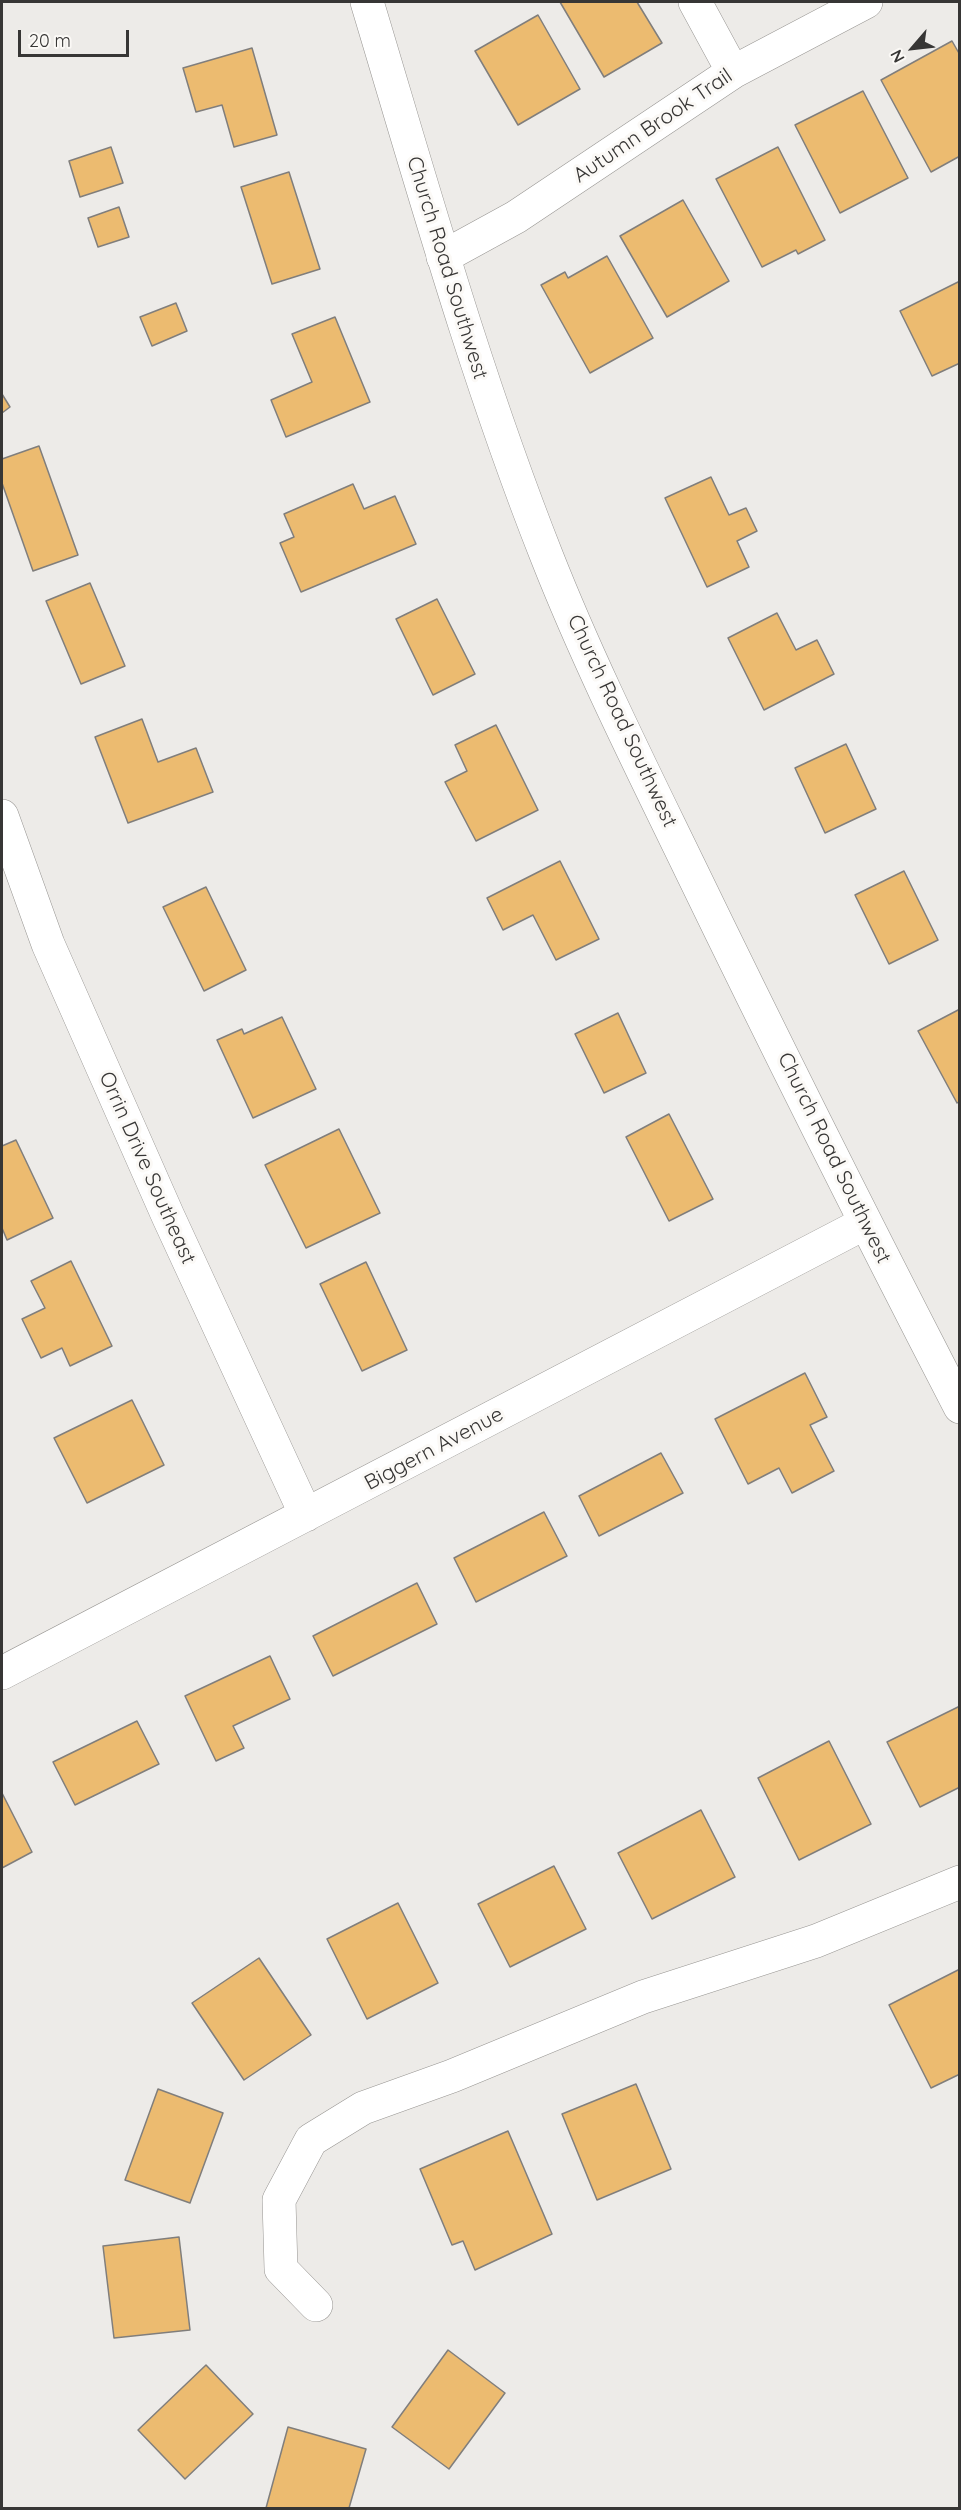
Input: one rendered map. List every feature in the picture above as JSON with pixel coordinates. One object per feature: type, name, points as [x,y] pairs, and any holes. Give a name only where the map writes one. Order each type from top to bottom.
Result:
[{"type":"street","name":"Church Road Southwest","points":[[367,2],[443,257],[502,441],[549,562],[627,736],[865,1223],[960,1407]]},
{"type":"street","points":[[695,2],[733,72]]},
{"type":"street","name":"Autumn Brook Trail","points":[[443,257],[516,218],[733,72],[866,2]]},
{"type":"street","name":"Orrin Drive Southeast","points":[[2,816],[62,976],[168,1216],[306,1515]]},
{"type":"street","name":"Biggern Avenue","points":[[2,1673],[865,1223]]},
{"type":"street","points":[[316,2304],[281,2269],[279,2200],[312,2140],[363,2108],[452,2076],[643,1997],[816,1941],[960,1882]]},
{"type":"building","points":[[560,2],[637,2],[662,43],[604,77]]},
{"type":"building","points":[[538,15],[580,89],[518,125],[475,51]]},
{"type":"building","points":[[952,41],[960,55],[960,156],[931,172],[881,80]]},
{"type":"building","points":[[252,48],[277,135],[234,147],[222,105],[196,112],[183,68]]},
{"type":"building","points":[[863,91],[908,178],[840,213],[795,125]]},
{"type":"building","points":[[111,147],[123,183],[80,197],[69,161]]},
{"type":"building","points":[[778,147],[825,240],[798,254],[796,250],[762,267],[716,179]]},
{"type":"building","points":[[289,172],[320,269],[272,284],[241,187]]},
{"type":"building","points":[[683,200],[729,281],[667,317],[620,236]]},
{"type":"building","points":[[119,207],[129,237],[98,247],[88,218]]},
{"type":"building","points":[[607,256],[653,338],[590,373],[541,285],[565,272],[568,278]]},
{"type":"building","points":[[960,281],[960,363],[932,376],[900,311]]},
{"type":"building","points":[[176,303],[187,331],[152,346],[140,317]]},
{"type":"building","points":[[335,317],[370,402],[286,437],[271,400],[312,382],[292,334]]},
{"type":"building","points":[[2,394],[10,407],[2,413]]},
{"type":"building","points":[[39,446],[78,555],[33,571],[2,483],[2,459]]},
{"type":"building","points":[[711,477],[729,515],[746,508],[757,531],[737,541],[749,567],[707,587],[665,498]]},
{"type":"building","points":[[353,484],[364,509],[395,496],[416,544],[301,592],[280,543],[294,537],[284,514]]},
{"type":"building","points":[[90,583],[125,666],[81,684],[46,601]]},
{"type":"building","points":[[437,599],[475,674],[433,695],[396,619]]},
{"type":"building","points":[[777,613],[796,650],[817,640],[834,674],[764,710],[728,638]]},
{"type":"building","points":[[142,719],[158,762],[196,748],[213,792],[128,823],[95,737]]},
{"type":"building","points":[[496,725],[538,810],[476,841],[445,782],[467,771],[455,745]]},
{"type":"building","points":[[846,744],[876,809],[825,833],[795,768]]},
{"type":"building","points":[[560,861],[599,939],[556,960],[533,915],[503,930],[487,898]]},
{"type":"building","points":[[904,871],[938,940],[889,964],[855,895]]},
{"type":"building","points":[[206,887],[246,970],[204,991],[163,907]]},
{"type":"building","points":[[960,1009],[960,1101],[957,1103],[918,1031]]},
{"type":"building","points":[[618,1013],[646,1073],[604,1093],[575,1034]]},
{"type":"building","points":[[282,1017],[316,1089],[253,1118],[217,1040],[242,1029],[244,1034]]},
{"type":"building","points":[[669,1114],[713,1199],[669,1221],[626,1137]]},
{"type":"building","points":[[339,1129],[380,1213],[306,1248],[265,1165]]},
{"type":"building","points":[[16,1140],[53,1218],[7,1240],[2,1228],[2,1146]]},
{"type":"building","points":[[71,1261],[112,1346],[70,1366],[62,1348],[41,1358],[22,1319],[45,1308],[31,1281]]},
{"type":"building","points":[[366,1262],[407,1350],[362,1371],[320,1284]]},
{"type":"building","points":[[805,1373],[827,1417],[810,1425],[834,1471],[792,1493],[779,1468],[748,1484],[715,1419]]},
{"type":"building","points":[[132,1400],[164,1465],[87,1503],[54,1438]]},
{"type":"building","points":[[661,1453],[683,1493],[599,1536],[579,1496]]},
{"type":"building","points":[[544,1512],[567,1556],[476,1602],[454,1558]]},
{"type":"building","points":[[417,1583],[437,1624],[333,1676],[313,1636]]},
{"type":"building","points":[[270,1656],[290,1699],[233,1726],[244,1748],[216,1761],[185,1696]]},
{"type":"building","points":[[960,1706],[960,1787],[920,1807],[887,1742]]},
{"type":"building","points":[[137,1721],[159,1764],[75,1805],[53,1762]]},
{"type":"building","points":[[829,1741],[871,1824],[799,1860],[758,1778]]},
{"type":"building","points":[[2,1793],[32,1852],[2,1868]]},
{"type":"building","points":[[701,1810],[735,1877],[652,1919],[618,1853]]},
{"type":"building","points":[[554,1866],[586,1929],[510,1967],[478,1904]]},
{"type":"building","points":[[398,1903],[438,1983],[367,2019],[327,1939]]},
{"type":"building","points":[[259,1958],[311,2035],[244,2080],[192,2003]]},
{"type":"building","points":[[960,1969],[960,2074],[931,2088],[889,2005]]},
{"type":"building","points":[[636,2084],[671,2169],[597,2200],[562,2114]]},
{"type":"building","points":[[158,2089],[223,2113],[190,2203],[125,2180]]},
{"type":"building","points":[[508,2131],[552,2234],[475,2270],[463,2241],[452,2245],[420,2169]]},
{"type":"building","points":[[179,2237],[190,2330],[114,2338],[103,2246]]},
{"type":"building","points":[[448,2350],[505,2393],[449,2469],[392,2427]]},
{"type":"building","points":[[206,2365],[253,2414],[185,2479],[138,2430]]},
{"type":"building","points":[[288,2427],[366,2449],[349,2508],[266,2508]]}]
